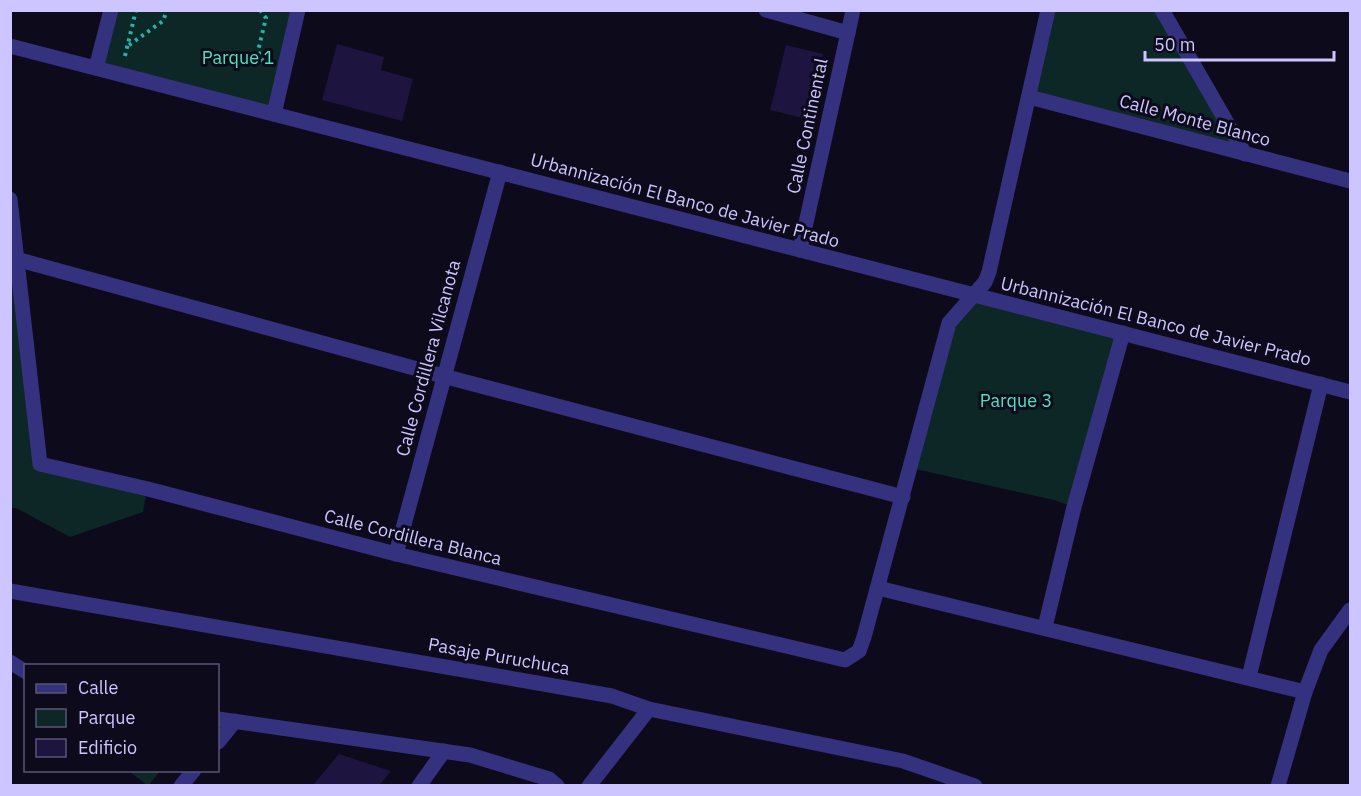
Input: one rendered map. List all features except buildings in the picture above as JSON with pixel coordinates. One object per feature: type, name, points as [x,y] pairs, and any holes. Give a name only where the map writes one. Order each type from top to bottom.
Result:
[{"type":"street","points":[[96,68],[111,10]]},
{"type":"street","points":[[274,114],[298,10]]},
{"type":"street","points":[[766,10],[848,33]]},
{"type":"street","name":"Calle Continental","points":[[800,250],[853,10]]},
{"type":"street","points":[[1048,10],[989,272],[949,323],[878,588],[1305,692]]},
{"type":"street","points":[[1162,10],[1245,154]]},
{"type":"street","name":"Urbannización El Banco de Javier Prado","points":[[10,46],[1350,392]]},
{"type":"street","name":"Calle Monte Blanco","points":[[1029,97],[1350,181]]},
{"type":"street","name":"Calle Cordillera Vilcanota","points":[[396,554],[500,172]]},
{"type":"street","points":[[10,199],[16,259],[443,376],[903,497]]},
{"type":"street","name":"Calle Cordillera Blanca","points":[[16,259],[40,464],[148,489],[396,554],[845,660],[859,651],[878,588]]},
{"type":"street","points":[[1045,627],[1074,507],[1122,333]]},
{"type":"street","points":[[1249,677],[1321,384]]},
{"type":"street","name":"Pasaje Puruchuca","points":[[10,591],[612,696],[649,709],[903,761],[975,786]]},
{"type":"street","points":[[1278,786],[1305,692],[1321,650],[1350,610]]},
{"type":"street","points":[[10,662],[24,671]]},
{"type":"street","points":[[589,786],[649,709]]},
{"type":"street","points":[[219,719],[470,755],[549,779],[557,786]]},
{"type":"street","points":[[219,741],[235,721]]},
{"type":"street","points":[[419,786],[444,751]]},
{"type":"street","points":[[181,786],[193,772]]},
{"type":"path","points":[[120,74],[136,10]]},
{"type":"path","points":[[128,45],[163,21],[166,10]]},
{"type":"green space","name":"Parque 1","points":[[111,11],[298,11],[274,114],[96,68]]},
{"type":"green space","points":[[1048,11],[1161,11],[1245,154],[1032,96]]},
{"type":"green space","points":[[10,200],[42,462],[147,490],[143,512],[70,537],[16,508],[11,508]]},
{"type":"green space","name":"Parque 3","points":[[973,294],[1123,333],[1074,507],[1054,500],[911,468],[949,323]]},
{"type":"green space","points":[[130,772],[159,772],[148,786]]}]
